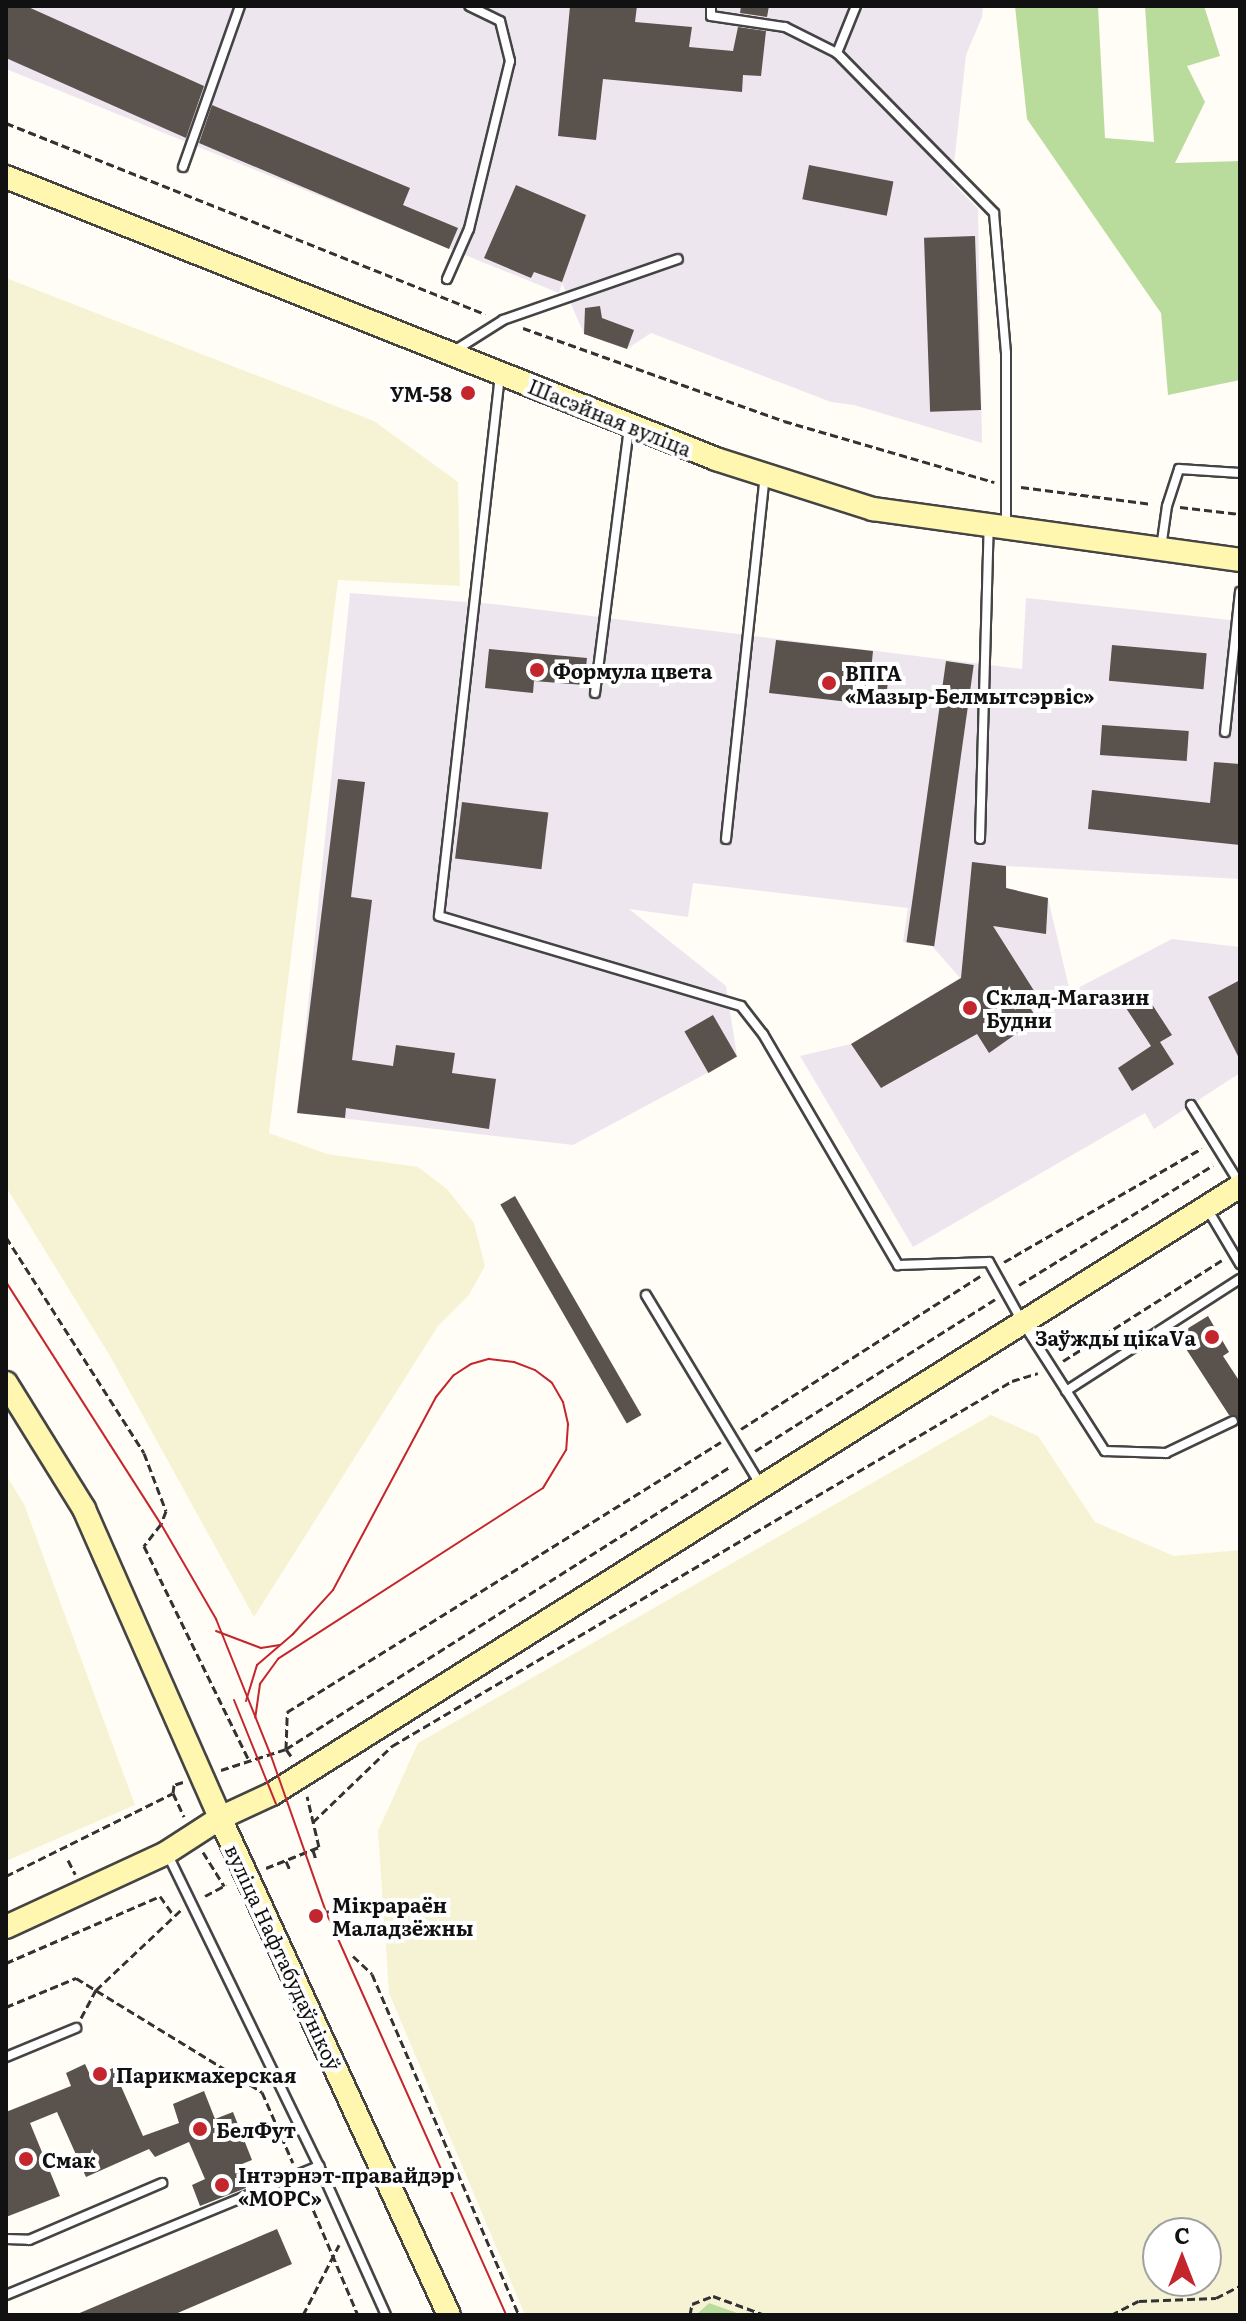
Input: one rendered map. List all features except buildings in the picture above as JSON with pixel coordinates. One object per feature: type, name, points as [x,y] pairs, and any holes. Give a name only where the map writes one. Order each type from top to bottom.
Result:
[{"type":"main road","name":"Шасэйная вуліца","points":[[6,177],[629,425],[765,475],[873,509],[1240,560]]},
{"type":"main road","points":[[6,1383],[84,1509],[220,1818],[272,1794],[1240,1185]]},
{"type":"main road","name":"вуліца Нафтабудаўнікоў","points":[[6,1927],[166,1853],[220,1818],[449,2315]]},
{"type":"lane","points":[[183,167],[240,6]]},
{"type":"lane","points":[[447,279],[469,229],[510,61],[500,21],[469,6]]},
{"type":"lane","points":[[711,6],[711,16],[785,27],[837,53],[994,213],[1006,353],[1007,486],[998,526],[980,839]]},
{"type":"lane","points":[[837,53],[856,6]]},
{"type":"lane","points":[[450,354],[503,320],[678,259]]},
{"type":"lane","points":[[500,374],[439,916],[741,1006],[763,1034],[898,1265],[989,1262],[1023,1323],[1105,1451],[1166,1453],[1233,1421]]},
{"type":"lane","points":[[595,693],[629,425]]},
{"type":"lane","points":[[1161,549],[1167,506],[1179,469],[1240,473]]},
{"type":"lane","points":[[726,839],[765,475]]},
{"type":"lane","points":[[1225,732],[1240,592]]},
{"type":"lane","points":[[1191,1105],[1240,1185]]},
{"type":"lane","points":[[1206,1206],[1240,1264]]},
{"type":"lane","points":[[1066,1391],[1240,1279]]},
{"type":"lane","points":[[646,1295],[761,1486]]},
{"type":"lane","points":[[166,1853],[319,2166],[386,2315]]},
{"type":"lane","points":[[6,2057],[76,2028]]},
{"type":"lane","points":[[6,2295],[319,2166]]},
{"type":"lane","points":[[6,2239],[29,2240],[162,2183]]},
{"type":"path","points":[[6,123],[503,320],[784,421],[1007,486],[1240,514]]},
{"type":"path","points":[[174,1785],[286,1749],[1005,1293],[1223,1159]]},
{"type":"path","points":[[6,1237],[144,1453],[166,1511],[161,1524],[144,1546],[249,1760]]},
{"type":"path","points":[[313,1822],[392,1746],[1012,1381],[1051,1368],[1234,1252]]},
{"type":"path","points":[[76,2028],[96,1990],[192,1902],[247,1875],[319,1847],[302,1774],[286,1749]]},
{"type":"path","points":[[6,1876],[173,1793]]},
{"type":"path","points":[[313,1850],[316,1860]]},
{"type":"path","points":[[286,1861],[290,1870]]},
{"type":"path","points":[[6,1963],[160,1896],[174,1916]]},
{"type":"path","points":[[326,1912],[335,1910]]},
{"type":"path","points":[[309,1919],[316,1916]]},
{"type":"path","points":[[353,1956],[372,1974],[519,2315]]},
{"type":"path","points":[[6,2007],[76,1978],[262,2092],[358,2315]]},
{"type":"path","points":[[303,2315],[348,2228]]},
{"type":"path","points":[[1111,2315],[1139,2301],[1216,2298],[1240,2286]]},
{"type":"path","points":[[690,2315],[692,2304],[713,2296],[765,2315]]},
{"type":"shaded area","points":[[6,6],[983,6],[982,17],[966,55],[952,182],[978,209],[982,443],[854,405],[831,402],[651,333],[627,349],[584,334],[562,283],[559,293],[6,69]]},
{"type":"shaded area","points":[[6,278],[374,421],[458,482],[460,586],[338,580],[269,1133],[327,1154],[418,1167],[447,1189],[474,1223],[485,1266],[469,1295],[438,1326],[254,1617],[110,1356],[6,1187]]},
{"type":"shaded area","points":[[350,593],[493,604],[1022,669],[1026,598],[1240,621],[1240,879],[1006,866],[1007,888],[1048,898],[1070,992],[1172,939],[1240,947],[1240,1073],[1154,1129],[1145,1113],[913,1247],[800,1056],[851,1044],[960,978],[932,946],[903,942],[908,908],[693,883],[688,917],[629,909],[726,986],[737,1056],[573,1145],[297,1113]]},
{"type":"shaded area","points":[[991,1415],[1038,1436],[1095,1522],[1174,1556],[1240,1550],[1240,2311],[1231,2315],[743,2315],[709,2303],[696,2315],[525,2315],[389,1993],[378,1831],[418,1743]]},
{"type":"shaded area","points":[[6,1475],[24,1504],[135,1805],[6,1861]]},
{"type":"green space","points":[[1015,6],[1098,6],[1105,138],[1154,142],[1145,6],[1204,6],[1220,56],[1187,66],[1205,102],[1175,163],[1240,161],[1240,380],[1168,395],[1161,313],[1027,119]]},
{"type":"green space","points":[[709,2303],[743,2315],[696,2315]]},
{"type":"tram line","points":[[6,1282],[161,1524],[216,1619],[270,1753],[326,1912],[506,2315]]},
{"type":"tram line","points":[[246,1701],[257,1665],[293,1634],[333,1590],[436,1397],[454,1375],[471,1364],[489,1359],[514,1362],[535,1370],[552,1383],[563,1402],[568,1424],[566,1450],[543,1488],[278,1659],[260,1684],[255,1718]]},
{"type":"tram line","points":[[216,1631],[261,1648],[280,1645]]},
{"type":"tram line","points":[[234,1700],[276,1804]]},
{"type":"place","name":"УМ-58","points":[[468,393]]},
{"type":"place","name":"Формула цвета","points":[[537,670]]},
{"type":"place","name":"ВПГА «Мазыр-Белмытсэрвіс»","points":[[829,683]]},
{"type":"place","name":"Склад-Магазин Будни","points":[[970,1008]]},
{"type":"place","name":"Заўжды цікаVа","points":[[1212,1337]]},
{"type":"place","name":"Мікрараён Маладзёжны","points":[[316,1916]]},
{"type":"place","name":"Парикмахерская","points":[[100,2074]]},
{"type":"place","name":"БелФут","points":[[200,2129]]},
{"type":"place","name":"Смак","points":[[26,2159]]},
{"type":"place","name":"Інтэрнэт-правайдэр «МОРС»","points":[[222,2185]]}]
